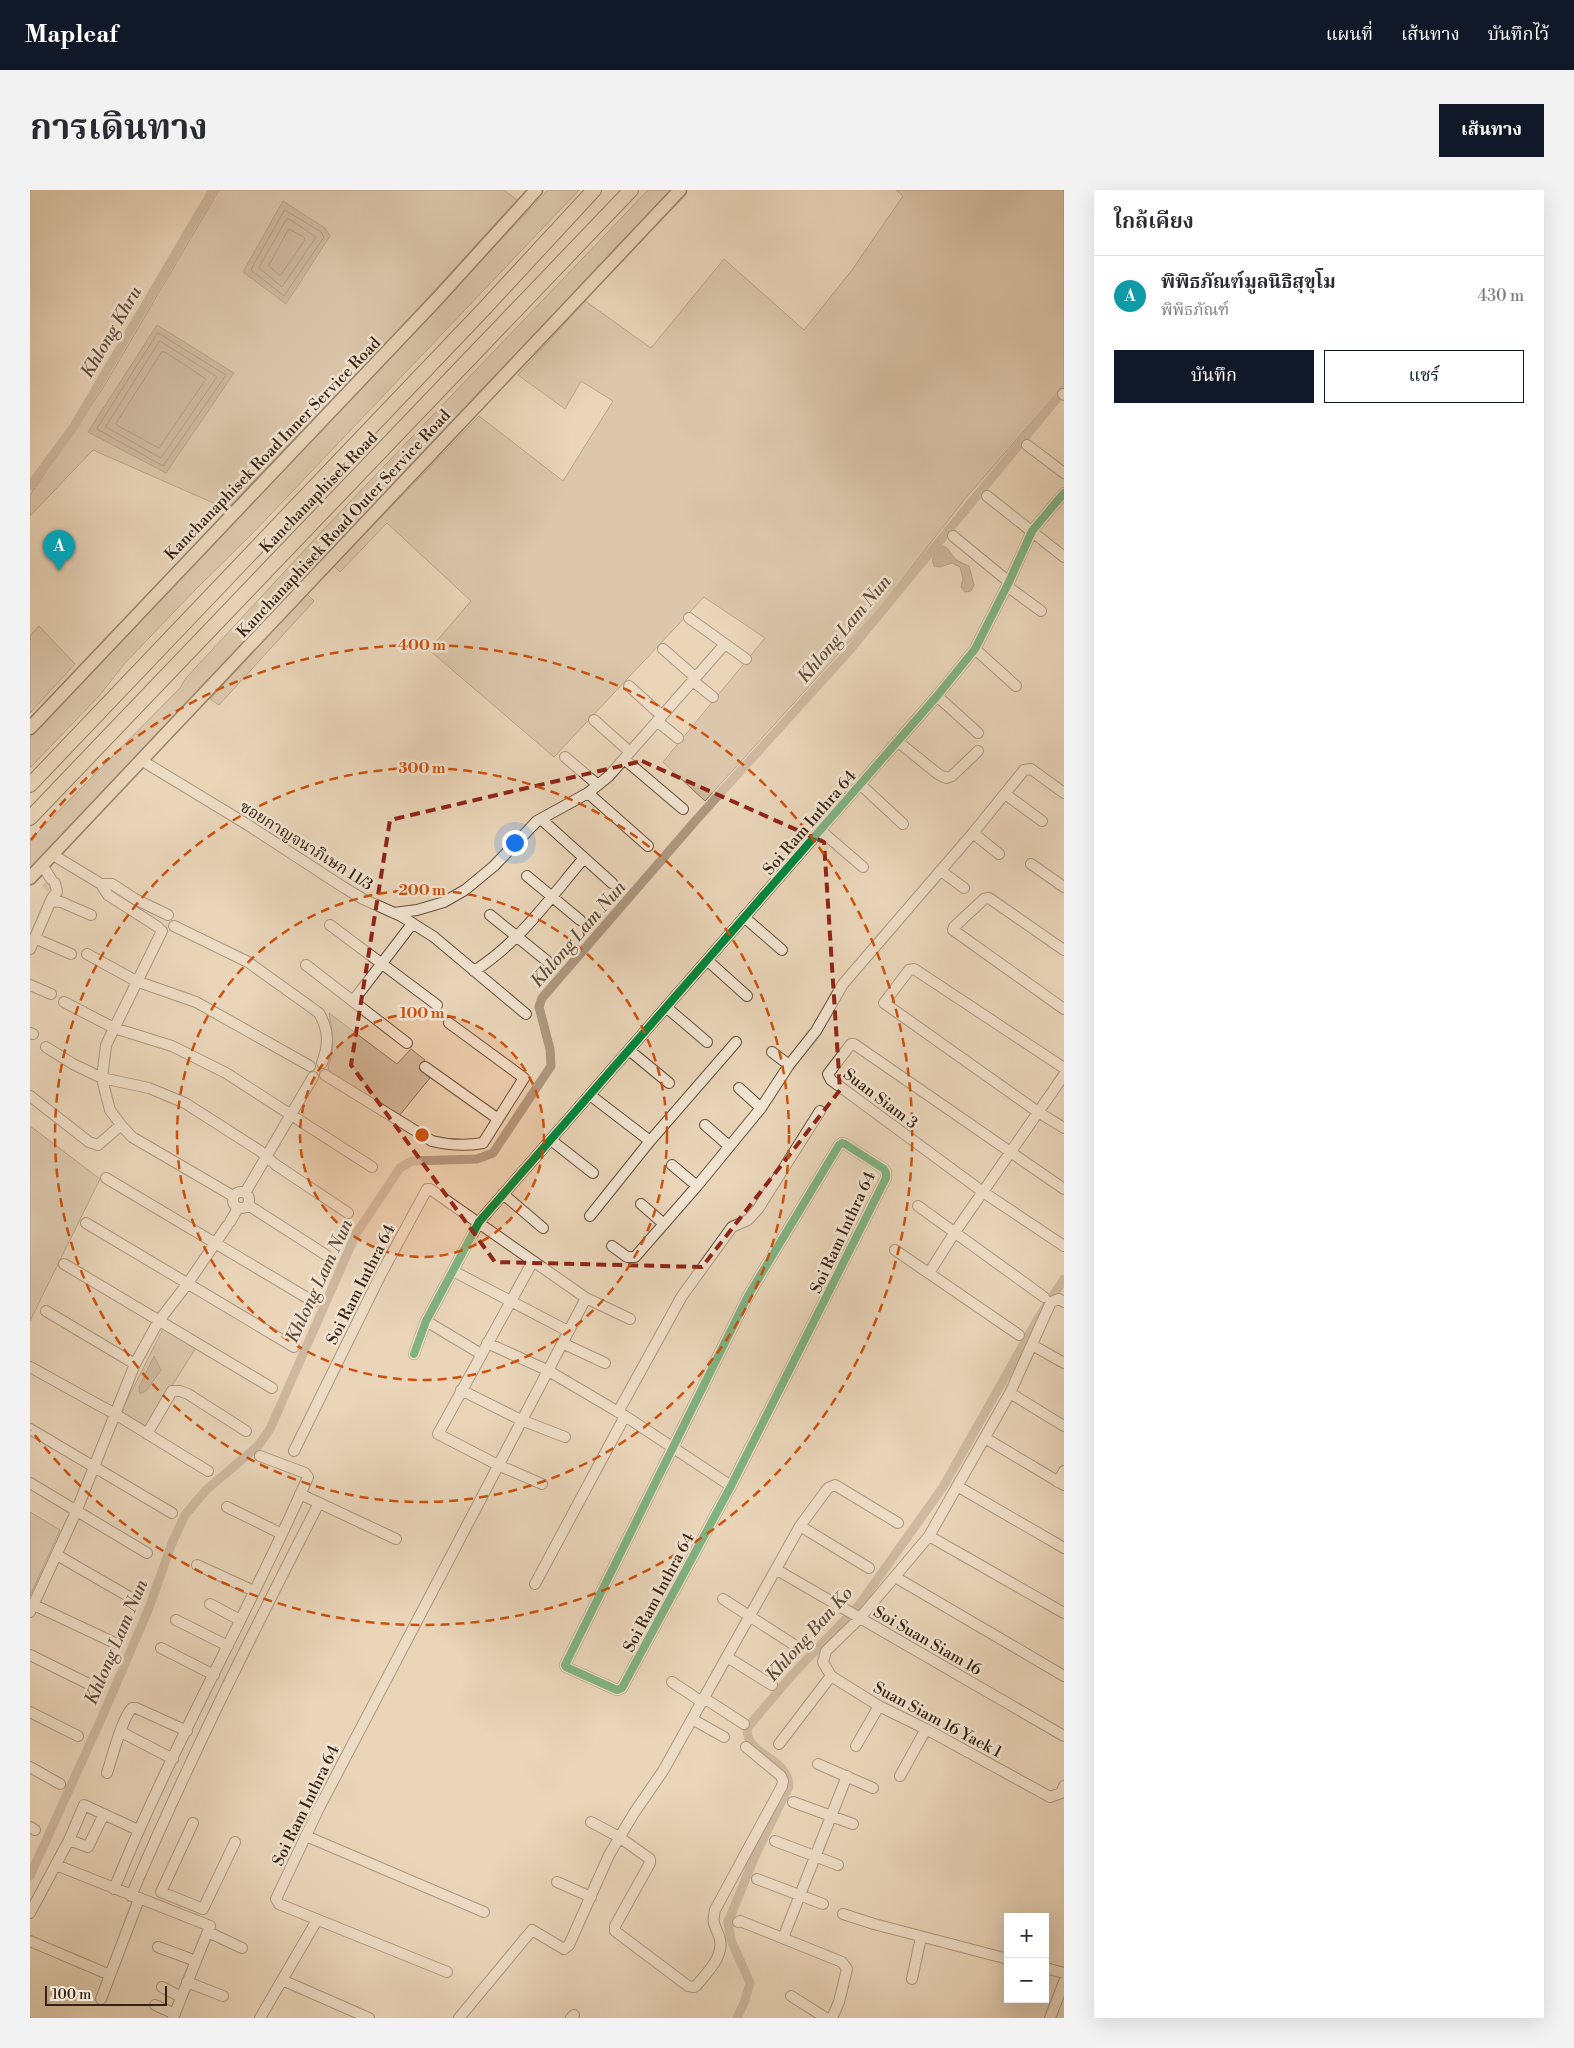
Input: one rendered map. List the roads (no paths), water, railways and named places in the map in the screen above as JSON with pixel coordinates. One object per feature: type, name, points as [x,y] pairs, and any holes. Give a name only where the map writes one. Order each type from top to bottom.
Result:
[{"type":"highway","name":"Kanchanaphisek Road","points":[[30,785],[483,310],[594,190]]},
{"type":"highway","name":"Kanchanaphisek Road","points":[[30,818],[631,190]]},
{"type":"main road","name":"Kanchanaphisek Road Inner Service Road","points":[[30,728],[439,297],[536,190]]},
{"type":"main road","name":"Kanchanaphisek Road Outer Service Road","points":[[36,872],[680,190]]},
{"type":"street","points":[[1027,445],[1064,473]]},
{"type":"street","name":"Soi Ram Inthra 64","points":[[414,1354],[426,1321],[479,1222],[937,696],[975,649],[1032,531],[1064,493]]},
{"type":"street","points":[[987,496],[1064,557]]},
{"type":"street","points":[[953,536],[1041,611]]},
{"type":"street","points":[[690,618],[746,659]]},
{"type":"street","points":[[394,913],[417,910],[444,902],[465,890],[494,866],[541,819],[588,793],[598,785],[609,776],[725,644]]},
{"type":"street","points":[[663,649],[713,697]]},
{"type":"street","points":[[975,649],[1016,686]]},
{"type":"street","points":[[629,686],[678,738]]},
{"type":"street","points":[[937,696],[978,733]]},
{"type":"street","points":[[594,720],[683,809]]},
{"type":"street","points":[[897,741],[938,774],[946,778],[952,776],[978,751]]},
{"type":"street","points":[[565,757],[598,785]]},
{"type":"street","name":"ซอยกาญจนาภิเษก 11/3","points":[[141,760],[350,891],[394,913],[434,937],[526,1014]]},
{"type":"street","points":[[612,1246],[627,1257],[635,1257],[697,1186],[761,1108],[789,1065],[816,1031],[843,984],[941,871],[1024,770],[1027,768],[1064,793]]},
{"type":"street","points":[[860,784],[903,824]]},
{"type":"street","points":[[588,793],[648,846]]},
{"type":"street","points":[[1005,794],[1042,821]]},
{"type":"street","points":[[541,819],[612,883]]},
{"type":"street","points":[[820,830],[863,866]]},
{"type":"street","points":[[973,833],[999,854]]},
{"type":"street","points":[[53,855],[101,884],[108,895],[160,929],[169,932],[174,926]]},
{"type":"street","points":[[474,971],[493,959],[518,936],[584,858]]},
{"type":"street","points":[[1031,864],[1064,886]]},
{"type":"street","points":[[941,871],[964,888]]},
{"type":"street","points":[[36,872],[61,902],[91,915]]},
{"type":"street","points":[[527,876],[580,920]]},
{"type":"street","points":[[101,884],[112,884],[135,899],[168,915],[172,918],[174,926]]},
{"type":"street","points":[[30,949],[51,889]]},
{"type":"street","points":[[1064,950],[990,898],[984,899],[953,930],[1064,1008]]},
{"type":"street","points":[[168,915],[160,917],[158,922],[160,929],[106,1045],[102,1078],[110,1110],[132,1137],[234,1196]]},
{"type":"street","points":[[490,915],[547,961]]},
{"type":"street","points":[[744,918],[782,950]]},
{"type":"street","points":[[353,1001],[412,924]]},
{"type":"street","points":[[330,925],[437,1005]]},
{"type":"street","points":[[174,926],[248,962],[319,1013],[326,1025],[328,1036],[322,1062],[326,1069],[325,1075]]},
{"type":"street","points":[[34,938],[72,954]]},
{"type":"street","points":[[87,954],[136,981],[196,1002],[310,1066]]},
{"type":"street","points":[[707,960],[747,996]]},
{"type":"street","points":[[306,965],[407,1043]]},
{"type":"street","points":[[1064,1068],[914,969],[909,970],[884,1000],[886,1005],[1038,1112],[1064,1128]]},
{"type":"street","points":[[30,985],[51,994]]},
{"type":"street","points":[[64,1002],[114,1028],[172,1046],[226,1073],[372,1166]]},
{"type":"street","points":[[666,1007],[707,1042]]},
{"type":"street","points":[[325,1075],[432,1141],[462,1145],[483,1143],[524,1078],[449,1023]]},
{"type":"street","points":[[590,1216],[650,1140],[736,1042]]},
{"type":"street","name":"Suan Siam 3","points":[[1064,1188],[854,1044],[850,1044],[828,1074],[831,1080],[983,1192],[1064,1246]]},
{"type":"street","points":[[46,1047],[73,1064],[102,1078],[149,1088],[185,1103],[348,1212]]},
{"type":"street","points":[[629,1050],[669,1083]]},
{"type":"street","points":[[772,1052],[789,1065]]},
{"type":"street","points":[[310,1066],[317,1061],[322,1062]]},
{"type":"street","points":[[310,1066],[310,1073],[313,1077]]},
{"type":"street","points":[[425,1067],[498,1119]]},
{"type":"street","points":[[313,1077],[318,1078],[325,1075]]},
{"type":"street","points":[[929,1273],[955,1232],[1064,1076]]},
{"type":"street","points":[[245,1193],[313,1077]]},
{"type":"street","points":[[738,1088],[761,1108]]},
{"type":"street","points":[[590,1095],[650,1140]]},
{"type":"street","points":[[30,1096],[89,1142],[98,1145],[121,1125]]},
{"type":"street","points":[[535,1584],[682,1296],[732,1227],[748,1220],[758,1209],[820,1111]]},
{"type":"street","points":[[705,1125],[729,1146]]},
{"type":"street","points":[[551,1140],[592,1173]]},
{"type":"street","name":"Soi Ram Inthra 64","points":[[845,1144],[884,1169],[886,1178],[731,1486],[620,1690],[565,1666],[748,1296],[839,1145],[845,1144]]},
{"type":"street","points":[[672,1165],[697,1186]]},
{"type":"street","points":[[106,1178],[314,1302]]},
{"type":"street","name":"Soi Ram Inthra 64","points":[[294,1451],[380,1276],[425,1191],[430,1189],[586,1298],[306,1836],[276,1899],[279,1904],[317,1920]]},
{"type":"street","points":[[115,1643],[32,1609],[76,1512],[135,1364],[158,1322],[188,1283],[228,1224],[243,1207],[249,1197],[245,1193],[240,1192],[234,1196],[233,1202],[243,1207],[326,1255]]},
{"type":"street","points":[[503,1194],[543,1228]]},
{"type":"street","points":[[641,1204],[664,1224]]},
{"type":"street","points":[[918,1206],[1044,1297]]},
{"type":"street","points":[[86,1222],[294,1347]]},
{"type":"street","points":[[895,1250],[1019,1335]]},
{"type":"street","points":[[533,1261],[438,1434],[498,1465],[542,1484]]},
{"type":"street","points":[[64,1264],[158,1322],[272,1388]]},
{"type":"street","points":[[453,1271],[568,1331]]},
{"type":"street","points":[[586,1298],[630,1319]]},
{"type":"street","points":[[779,1744],[831,1676],[823,1662],[826,1651],[853,1615],[895,1577],[929,1536],[1010,1393],[1051,1302],[1061,1301]]},
{"type":"street","points":[[46,1311],[135,1364]]},
{"type":"street","points":[[426,1321],[481,1354]]},
{"type":"street","points":[[487,1343],[547,1370],[621,1414],[731,1486]]},
{"type":"street","points":[[562,1343],[604,1363]]},
{"type":"street","points":[[1032,1345],[1064,1363]]},
{"type":"street","points":[[30,1367],[115,1414],[208,1471]]},
{"type":"street","points":[[461,1390],[521,1420],[565,1437]]},
{"type":"street","points":[[148,1434],[172,1391],[188,1394],[246,1430]]},
{"type":"street","points":[[1010,1393],[1064,1426]]},
{"type":"street","points":[[30,1429],[172,1513]]},
{"type":"street","points":[[985,1438],[1061,1484],[1064,1471]]},
{"type":"street","points":[[114,1889],[138,1830],[282,1534],[308,1474],[260,1456]]},
{"type":"street","points":[[30,1483],[147,1553]]},
{"type":"street","points":[[462,2017],[532,1930],[564,1949],[567,1948],[609,1855],[634,1813],[663,1771],[800,1526],[831,1485],[835,1485],[898,1523]]},
{"type":"street","points":[[957,1486],[1064,1548]]},
{"type":"street","points":[[300,1494],[396,1539]]},
{"type":"street","points":[[101,1999],[135,1898],[173,1797],[319,1503]]},
{"type":"street","points":[[227,1507],[282,1534]]},
{"type":"street","points":[[800,1526],[868,1568]]},
{"type":"street","points":[[929,1536],[1064,1614]]},
{"type":"street","points":[[57,1556],[133,1599]]},
{"type":"street","points":[[197,1565],[254,1592]]},
{"type":"street","name":"Soi Suan Siam 16","points":[[777,1570],[1064,1736]]},
{"type":"street","points":[[895,1577],[1064,1676]]},
{"type":"street","points":[[723,1599],[799,1648]]},
{"type":"street","points":[[210,1604],[240,1620]]},
{"type":"street","points":[[176,1620],[228,1646]]},
{"type":"street","points":[[161,1648],[214,1675]]},
{"type":"street","points":[[30,1654],[97,1688]]},
{"type":"street","points":[[727,1657],[772,1685]]},
{"type":"street","name":"Suan Siam 16 Yaek 1","points":[[831,1676],[879,1706],[926,1729],[1050,1797],[1061,1793],[1064,1786]]},
{"type":"street","points":[[672,1682],[744,1724]]},
{"type":"street","points":[[856,1746],[879,1706]]},
{"type":"street","points":[[107,1773],[120,1732],[132,1708],[136,1708],[187,1731]]},
{"type":"street","points":[[30,1712],[78,1736]]},
{"type":"street","points":[[692,1720],[724,1737]]},
{"type":"street","points":[[900,1776],[926,1729]]},
{"type":"street","points":[[120,1732],[173,1759]]},
{"type":"street","points":[[591,1822],[649,1856],[650,1863],[615,1926],[615,1931],[688,1986],[694,1987],[720,1955],[719,1936],[712,1921],[715,1910],[782,1786],[783,1781],[780,1776],[746,1747]]},
{"type":"street","points":[[818,1764],[873,1788]]},
{"type":"street","points":[[30,1767],[60,1784]]},
{"type":"street","points":[[783,1938],[847,1776]]},
{"type":"street","points":[[793,1802],[853,1824]]},
{"type":"street","points":[[30,1913],[69,1840],[84,1805],[138,1830]]},
{"type":"street","points":[[69,1840],[88,1847],[104,1814]]},
{"type":"street","points":[[158,1906],[162,1892],[193,1823]]},
{"type":"street","points":[[306,1836],[484,1912]]},
{"type":"street","points":[[775,1841],[838,1865]]},
{"type":"street","points":[[162,1892],[203,1910],[235,1842]]},
{"type":"street","points":[[56,1865],[135,1898],[209,1925],[210,1928],[174,2016],[156,2005]]},
{"type":"street","points":[[757,1878],[823,1904]]},
{"type":"street","points":[[557,1882],[590,1897]]},
{"type":"street","points":[[843,1914],[1004,1958]]},
{"type":"street","points":[[260,2018],[317,1920],[447,1972]]},
{"type":"street","points":[[738,1922],[740,1921],[842,1962],[846,1966],[847,1969],[839,2002],[832,2018]]},
{"type":"street","points":[[208,1932],[242,1948]]},
{"type":"street","points":[[912,1979],[922,1937]]},
{"type":"street","points":[[30,1941],[110,1975]]},
{"type":"street","points":[[158,1947],[196,1961]]},
{"type":"street","points":[[1049,1969],[1064,1972]]},
{"type":"street","points":[[282,1980],[369,2018]]},
{"type":"street","points":[[188,1982],[223,1996]]},
{"type":"street","points":[[1050,2018],[1064,1982]]},
{"type":"street","points":[[162,1988],[182,1997]]},
{"type":"street","points":[[791,1996],[826,2018]]},
{"type":"water","points":[[283,201],[325,228],[330,236],[286,304],[243,272]]},
{"type":"water","points":[[157,325],[234,373],[166,473],[88,432]]},
{"type":"water","points":[[943,546],[947,548],[956,560],[969,566],[974,585],[971,591],[965,592],[961,587],[963,579],[960,567],[952,563],[940,567],[934,566],[934,554]]},
{"type":"water","points":[[154,1356],[161,1370],[147,1390],[140,1394],[139,1387]]},
{"type":"waterway","name":"Khlong Khru","points":[[30,486],[73,428],[213,190]]},
{"type":"waterway","name":"Khlong Lam Nun","points":[[30,1876],[149,1608],[172,1543],[185,1515],[206,1490],[258,1446],[270,1429],[356,1234],[400,1168],[412,1161],[477,1159],[493,1153],[551,1066],[550,1049],[539,1007],[542,998],[697,819],[849,651],[1064,390]]},
{"type":"waterway","name":"Khlong Ban Ko","points":[[737,2018],[750,1983],[731,1940],[728,1922],[755,1856],[789,1786],[787,1776],[781,1768],[753,1745],[748,1738],[747,1728],[793,1674],[859,1605],[943,1487],[1039,1317],[1064,1279]]},
{"type":"tunnel","points":[[46,882],[51,889]]},
{"type":"place","name":"พิพิธภัณฑ์มูลนิธิสุขุโม","points":[[59,571]]}]
